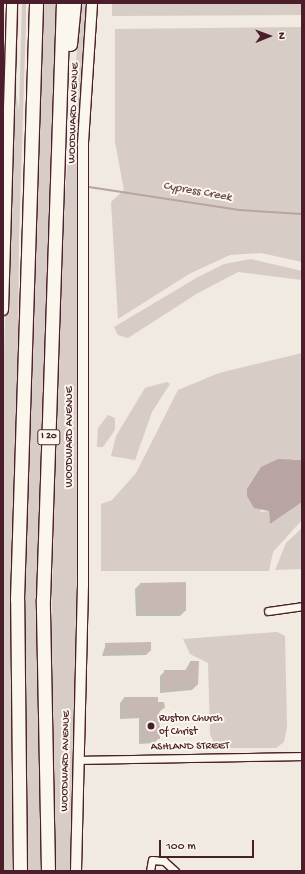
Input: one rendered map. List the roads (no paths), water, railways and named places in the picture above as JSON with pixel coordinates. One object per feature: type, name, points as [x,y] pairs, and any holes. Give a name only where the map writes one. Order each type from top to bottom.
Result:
[{"type":"highway","points":[[31,3],[33,107]]},
{"type":"highway","name":"I 20","points":[[20,871],[17,599],[36,3]]},
{"type":"highway","name":"I 20","points":[[48,871],[43,599],[60,131],[63,3]]},
{"type":"highway","points":[[60,131],[74,3]]},
{"type":"main road","points":[[3,310],[8,38],[12,3]]},
{"type":"main road","name":"WOODWARD AVENUE","points":[[76,871],[83,585],[83,143],[92,3]]},
{"type":"street","points":[[268,611],[302,606]]},
{"type":"street","name":"ASHLAND STREET","points":[[78,760],[302,756]]},
{"type":"street","points":[[150,871],[152,860],[164,861],[175,871]]},
{"type":"waterway","name":"Cypress Creek","points":[[89,187],[239,210],[302,214]]},
{"type":"place","name":"Ruston Church of Christ","points":[[151,726]]}]
